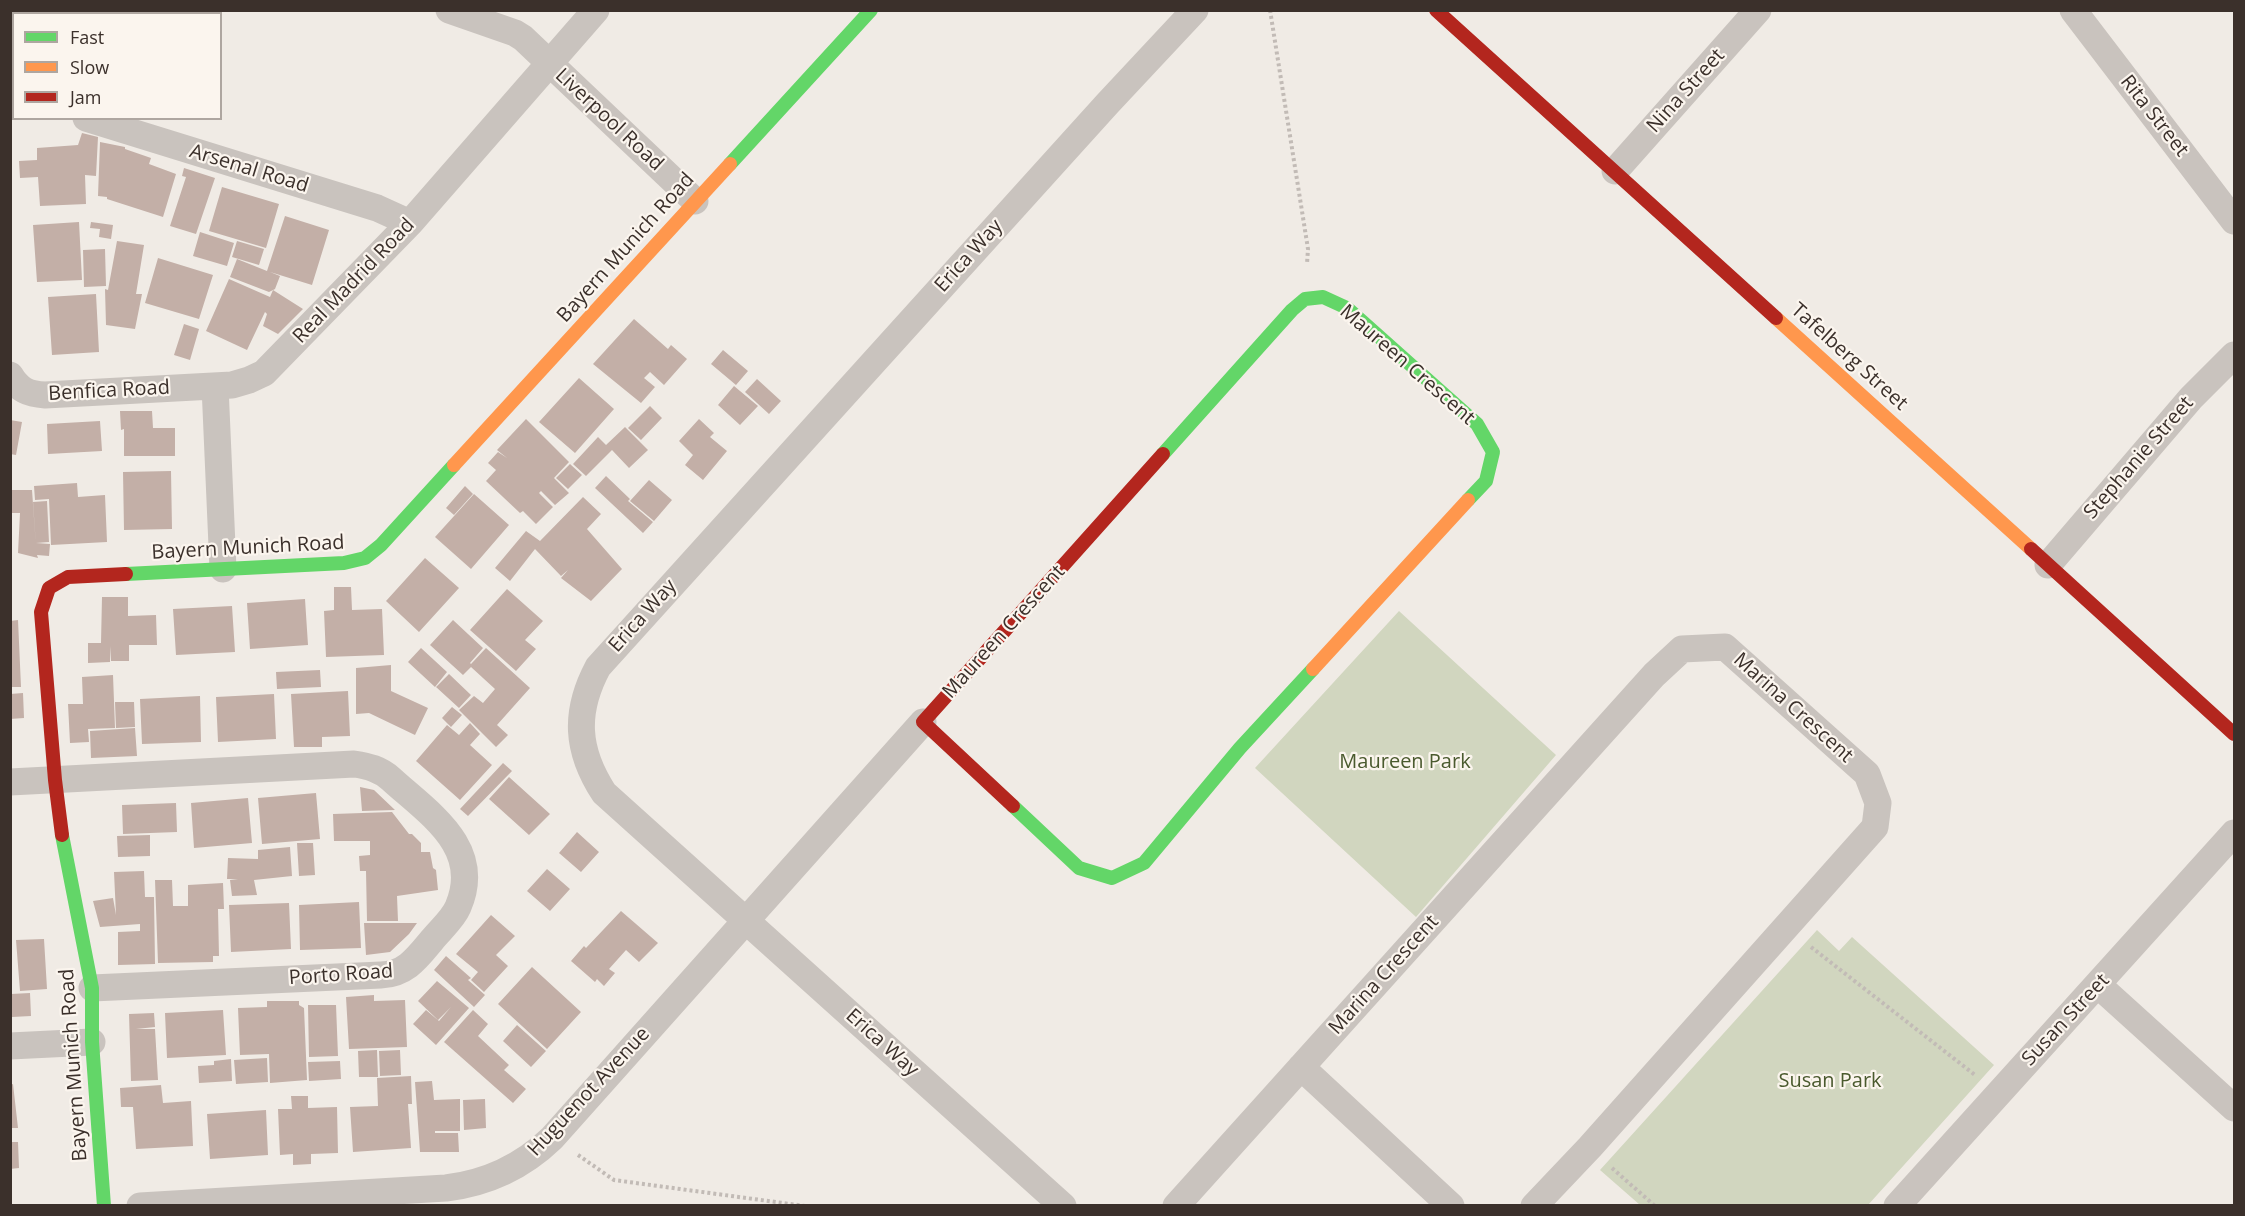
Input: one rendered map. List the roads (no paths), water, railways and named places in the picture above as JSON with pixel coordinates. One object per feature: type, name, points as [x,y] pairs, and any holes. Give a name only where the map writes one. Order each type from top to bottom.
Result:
[{"type":"street","name":"Liverpool Road","points":[[449,10],[514,33],[529,44],[695,201]]},
{"type":"street","name":"Real Madrid Road","points":[[215,386],[241,383],[264,373],[410,223],[596,10]]},
{"type":"street","name":"Bayern Munich Road","points":[[104,1206],[92,1042],[92,988],[64,853],[55,780],[41,612],[50,588],[68,576],[344,563],[355,562],[374,552],[871,10]]},
{"type":"street","name":"Erica Way","points":[[1063,1206],[604,793],[585,757],[582,738],[584,700],[598,667],[1108,103],[1195,10]]},
{"type":"street","name":"Tafelberg Street","points":[[1436,10],[2235,734]]},
{"type":"street","name":"Nina Street","points":[[1615,171],[1758,10]]},
{"type":"street","name":"Rita Street","points":[[2073,10],[2235,221]]},
{"type":"street","name":"Arsenal Road","points":[[92,120],[377,208],[410,223]]},
{"type":"street","name":"Maureen Crescent","points":[[746,920],[923,722],[1292,310],[1305,299],[1323,297],[1347,308],[1477,424],[1493,452],[1485,480],[1240,748],[1144,863],[1112,878],[1079,868],[923,722]]},
{"type":"street","name":"Stephanie Street","points":[[2048,565],[2191,398],[2235,355]]},
{"type":"street","name":"Benfica Road","points":[[10,375],[23,391],[45,395],[215,386]]},
{"type":"street","points":[[215,386],[223,569]]},
{"type":"street","name":"Marina Crescent","points":[[1176,1206],[1654,675],[1682,649],[1725,647],[1867,774],[1878,803],[1875,827],[1590,1147],[1534,1206]]},
{"type":"street","name":"Porto Road","points":[[10,782],[365,765],[384,773],[449,832],[457,845],[464,874],[463,892],[457,909],[415,961],[400,972],[381,975],[92,988]]},
{"type":"street","name":"Susan Street","points":[[1897,1206],[2235,833]]},
{"type":"street","name":"Huguenot Avenue","points":[[140,1206],[466,1186],[504,1173],[521,1164],[552,1138],[746,920]]},
{"type":"street","points":[[2098,985],[2235,1108]]},
{"type":"street","points":[[10,1046],[92,1042]]},
{"type":"street","points":[[1301,1067],[1450,1206]]},
{"type":"park label","name":"Maureen Park","points":[[1405,762]]},
{"type":"park label","name":"Susan Park","points":[[1830,1081]]}]
